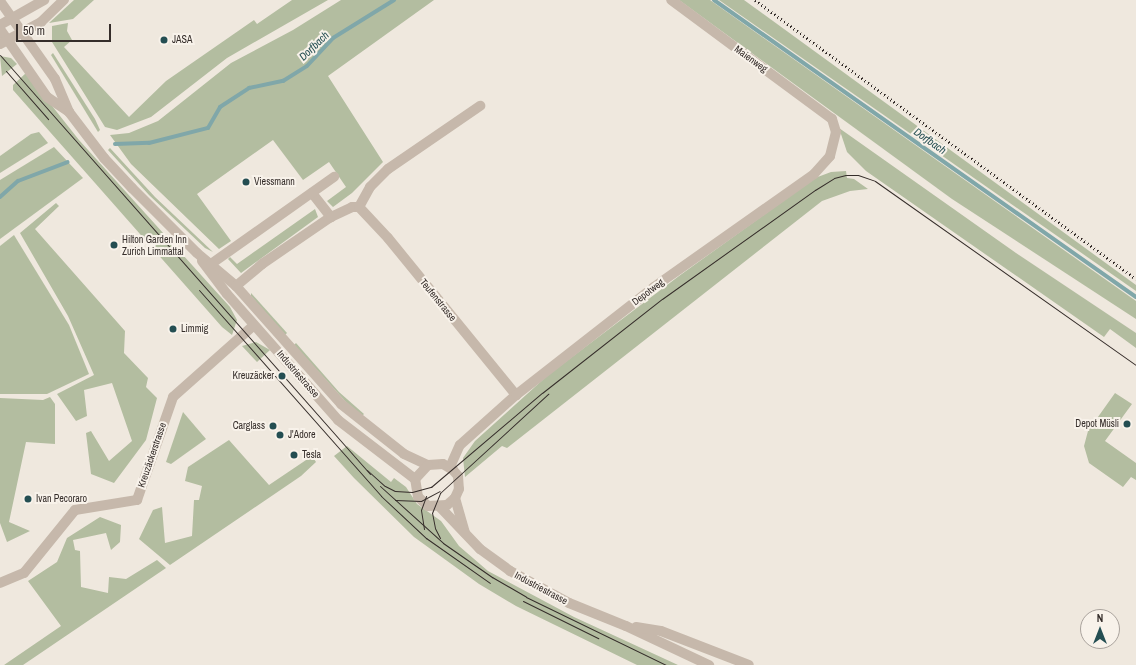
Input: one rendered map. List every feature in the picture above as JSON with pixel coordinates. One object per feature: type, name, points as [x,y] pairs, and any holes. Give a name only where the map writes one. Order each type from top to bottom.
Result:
[{"type":"street","points":[[0,25],[44,0]]},
{"type":"street","points":[[4,42],[24,32],[47,17],[64,0]]},
{"type":"street","name":"Maienweg","points":[[671,0],[832,119]]},
{"type":"street","name":"Industriestrasse","points":[[0,1],[24,32],[55,79],[68,112],[104,158],[197,253],[236,286],[341,404],[390,445],[428,465],[443,464],[450,467]]},
{"type":"street","name":"Industriestrasse","points":[[0,29],[4,42],[47,97],[68,112]]},
{"type":"street","points":[[236,286],[262,264],[331,217],[358,207],[370,187],[388,169],[480,106]]},
{"type":"street","name":"Depotweg","points":[[450,467],[460,445],[516,395],[654,287],[826,164],[833,148],[836,132],[832,119]]},
{"type":"street","points":[[211,264],[334,177]]},
{"type":"street","points":[[312,192],[331,217]]},
{"type":"street","name":"Teufenstrasse","points":[[358,207],[388,238],[516,395]]},
{"type":"street","name":"Industriestrasse","points":[[197,253],[212,276],[338,420],[352,434],[415,479]]},
{"type":"street","name":"Kreuzäckerstrasse","points":[[0,583],[24,573],[75,510],[137,500],[172,397],[254,325]]},
{"type":"street","points":[[428,465],[415,479],[416,492],[421,501],[428,506],[440,507],[455,498],[459,489],[458,476],[450,467]]},
{"type":"street","points":[[455,498],[465,535]]},
{"type":"street","name":"Industriestrasse","points":[[440,507],[465,535],[489,557],[515,574],[569,602],[626,626],[709,665]]},
{"type":"street","name":"Industriestrasse","points":[[626,626],[661,631],[749,665]]},
{"type":"green space","points":[[74,0],[94,0],[73,19],[49,23]]},
{"type":"green space","points":[[292,0],[328,0],[227,58],[151,117],[117,130],[105,127],[52,42],[52,26],[68,23],[67,31],[72,40],[64,47],[129,117],[166,81],[254,20],[257,24]]},
{"type":"green space","points":[[341,0],[434,0],[328,76],[383,162],[352,193],[333,207],[327,201],[346,187],[329,162],[303,180],[273,140],[197,194],[231,241],[219,249],[131,164],[110,135],[129,133],[158,121],[231,63],[293,30]]},
{"type":"green space","points":[[679,0],[710,0],[1136,301],[1136,319],[952,199]]},
{"type":"green space","points":[[719,0],[744,0],[1136,285],[1136,291]]},
{"type":"green space","points":[[53,53],[95,119],[100,130],[98,132],[51,55]]},
{"type":"green space","points":[[0,56],[11,58],[17,64],[2,76]]},
{"type":"green space","points":[[26,73],[79,140],[230,307],[237,320],[232,335],[222,327],[13,90],[13,85]]},
{"type":"green space","points":[[839,128],[1016,253],[1136,333],[1136,348],[1110,329],[1104,337],[866,171],[847,152]]},
{"type":"green space","points":[[39,132],[48,143],[0,173],[0,156],[31,134]]},
{"type":"green space","points":[[54,147],[83,178],[0,239],[0,180]]},
{"type":"green space","points":[[110,148],[155,197],[213,252],[205,248],[149,195],[108,150]]},
{"type":"green space","points":[[846,171],[847,178],[854,179],[868,189],[850,191],[822,201],[507,448],[502,446],[465,477],[463,458],[475,441],[547,376],[679,276],[815,178],[831,172]]},
{"type":"green space","points":[[56,203],[59,206],[35,229],[125,331],[124,353],[148,378],[146,387],[157,398],[146,440],[114,483],[91,474],[86,433],[91,431],[109,461],[132,441],[112,383],[84,390],[87,416],[76,421],[57,394],[94,375],[68,316],[20,233]]},
{"type":"green space","points":[[315,209],[318,217],[241,273],[228,259],[230,257],[237,264]]},
{"type":"green space","points":[[14,235],[69,325],[89,374],[47,394],[0,394],[0,246]]},
{"type":"green space","points":[[251,293],[287,333],[285,335],[251,296]]},
{"type":"green space","points":[[256,342],[270,350],[257,362],[242,346]]},
{"type":"green space","points":[[296,343],[339,392],[364,414],[362,416],[346,402],[294,345]]},
{"type":"green space","points":[[1115,393],[1132,404],[1105,441],[1136,463],[1136,480],[1131,477],[1123,487],[1089,463],[1084,446],[1088,431]]},
{"type":"green space","points":[[50,397],[55,404],[55,444],[26,442],[9,522],[30,531],[7,542],[0,523],[0,398],[43,400]]},
{"type":"green space","points":[[183,412],[206,439],[171,464],[166,462]]},
{"type":"green space","points":[[229,440],[269,485],[312,456],[316,462],[301,476],[170,565],[139,539],[153,510],[162,507],[165,543],[192,536],[194,500],[199,500],[202,486],[185,481],[188,467]]},
{"type":"green space","points":[[347,446],[391,482],[394,478],[406,487],[417,504],[441,521],[459,546],[488,571],[574,617],[678,665],[637,665],[516,606],[479,584],[414,537],[354,478],[334,456]]},
{"type":"green space","points":[[100,517],[121,525],[120,542],[111,550],[106,533],[73,540],[75,550],[80,551],[81,587],[108,593],[109,577],[126,579],[157,560],[166,568],[23,665],[4,665],[61,626],[28,581],[57,562],[67,538]]},
{"type":"waterway","name":"Dorfbach","points":[[115,144],[149,143],[208,128],[220,107],[249,88],[283,81],[307,66],[333,38],[394,0]]},
{"type":"waterway","name":"Dorfbach","points":[[714,0],[1136,297]]},
{"type":"waterway","name":"Dorfbach","points":[[0,197],[18,181],[68,162]]},
{"type":"tram line","points":[[0,55],[370,474]]},
{"type":"tram line","points":[[6,71],[48,119]]},
{"type":"tram line","points":[[367,470],[385,486],[395,491],[412,492],[431,487],[542,393],[662,299],[815,190],[834,178],[846,175],[858,175],[875,181],[1136,365]]},
{"type":"tram line","points":[[199,290],[381,496],[426,538],[490,583]]},
{"type":"tram line","points":[[440,538],[435,528],[432,513],[440,493],[548,394]]},
{"type":"tram line","points":[[380,486],[443,543],[492,577],[526,597],[666,665]]},
{"type":"tram line","points":[[395,500],[421,501],[440,491]]},
{"type":"tram line","points":[[424,529],[421,510],[426,496]]},
{"type":"tram line","points":[[523,601],[598,638]]},
{"type":"railway","points":[[755,0],[1136,279]]},
{"type":"place","name":"JASA","points":[[164,40]]},
{"type":"place","name":"Viessmann","points":[[246,182]]},
{"type":"place","name":"Hilton Garden Inn Zurich Limmattal","points":[[114,245]]},
{"type":"place","name":"Limmig","points":[[173,329]]},
{"type":"place","name":"Kreuzäcker","points":[[282,376]]},
{"type":"place","name":"Depot Müsli","points":[[1127,424]]},
{"type":"place","name":"Carglass","points":[[273,426]]},
{"type":"place","name":"J'Adore","points":[[280,435]]},
{"type":"place","name":"Tesla","points":[[294,455]]},
{"type":"place","name":"Ivan Pecoraro","points":[[28,499]]}]
